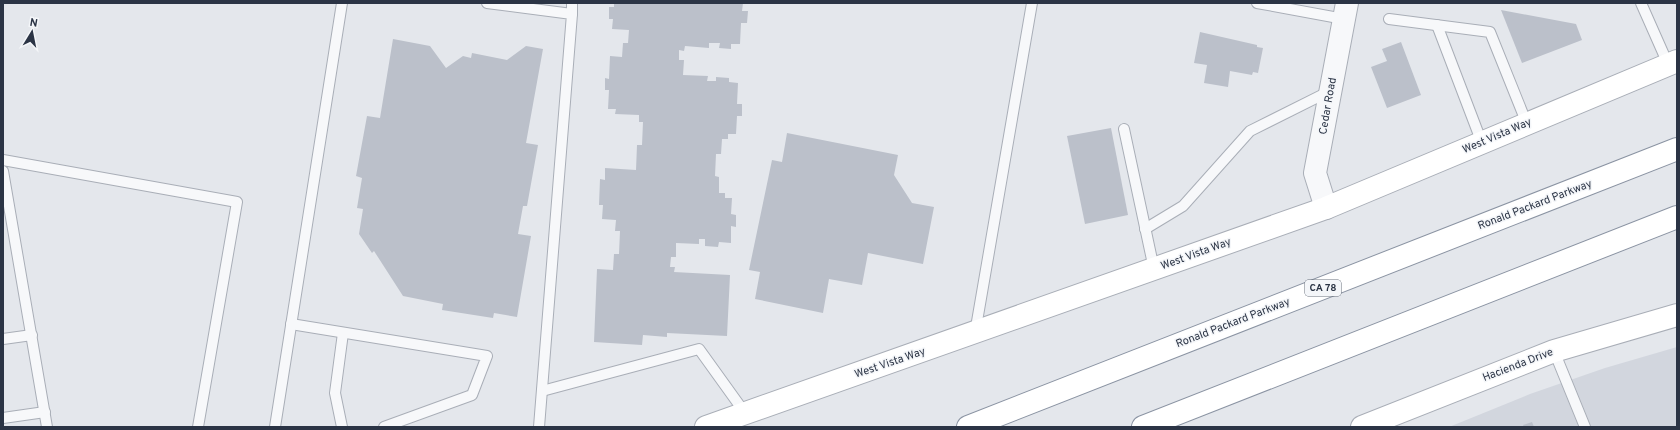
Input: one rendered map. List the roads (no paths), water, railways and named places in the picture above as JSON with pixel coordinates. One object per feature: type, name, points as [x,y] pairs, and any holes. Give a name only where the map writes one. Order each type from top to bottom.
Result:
[{"type":"main road","name":"West Vista Way","points":[[706,427],[1326,208],[1672,63]]},
{"type":"main road","name":"Ronald Packard Parkway","points":[[968,427],[1677,149]]},
{"type":"main road","points":[[1143,427],[1677,217]]},
{"type":"main road","name":"Hacienda Drive","points":[[1362,427],[1554,351],[1677,315]]},
{"type":"street","name":"Cedar Road","points":[[1326,208],[1315,173],[1345,11]]},
{"type":"lane","points":[[275,427],[342,3]]},
{"type":"lane","points":[[487,3],[572,14]]},
{"type":"lane","points":[[539,427],[572,3]]},
{"type":"lane","points":[[975,333],[1032,3]]},
{"type":"lane","points":[[1257,3],[1345,11]]},
{"type":"lane","points":[[1640,3],[1672,63]]},
{"type":"lane","points":[[1389,19],[1490,32],[1527,124]]},
{"type":"lane","points":[[1437,25],[1482,143]]},
{"type":"lane","points":[[1145,229],[1183,206],[1250,131],[1331,91]]},
{"type":"lane","points":[[1124,129],[1154,269]]},
{"type":"lane","points":[[3,160],[237,202],[198,427]]},
{"type":"lane","points":[[3,171],[47,427]]},
{"type":"lane","points":[[291,324],[487,356],[472,395],[384,427]]},
{"type":"lane","points":[[342,427],[335,393],[343,333]]},
{"type":"lane","points":[[3,339],[32,335]]},
{"type":"lane","points":[[542,391],[699,349],[745,413]]},
{"type":"lane","points":[[1554,351],[1585,427]]},
{"type":"lane","points":[[3,418],[45,412]]}]
